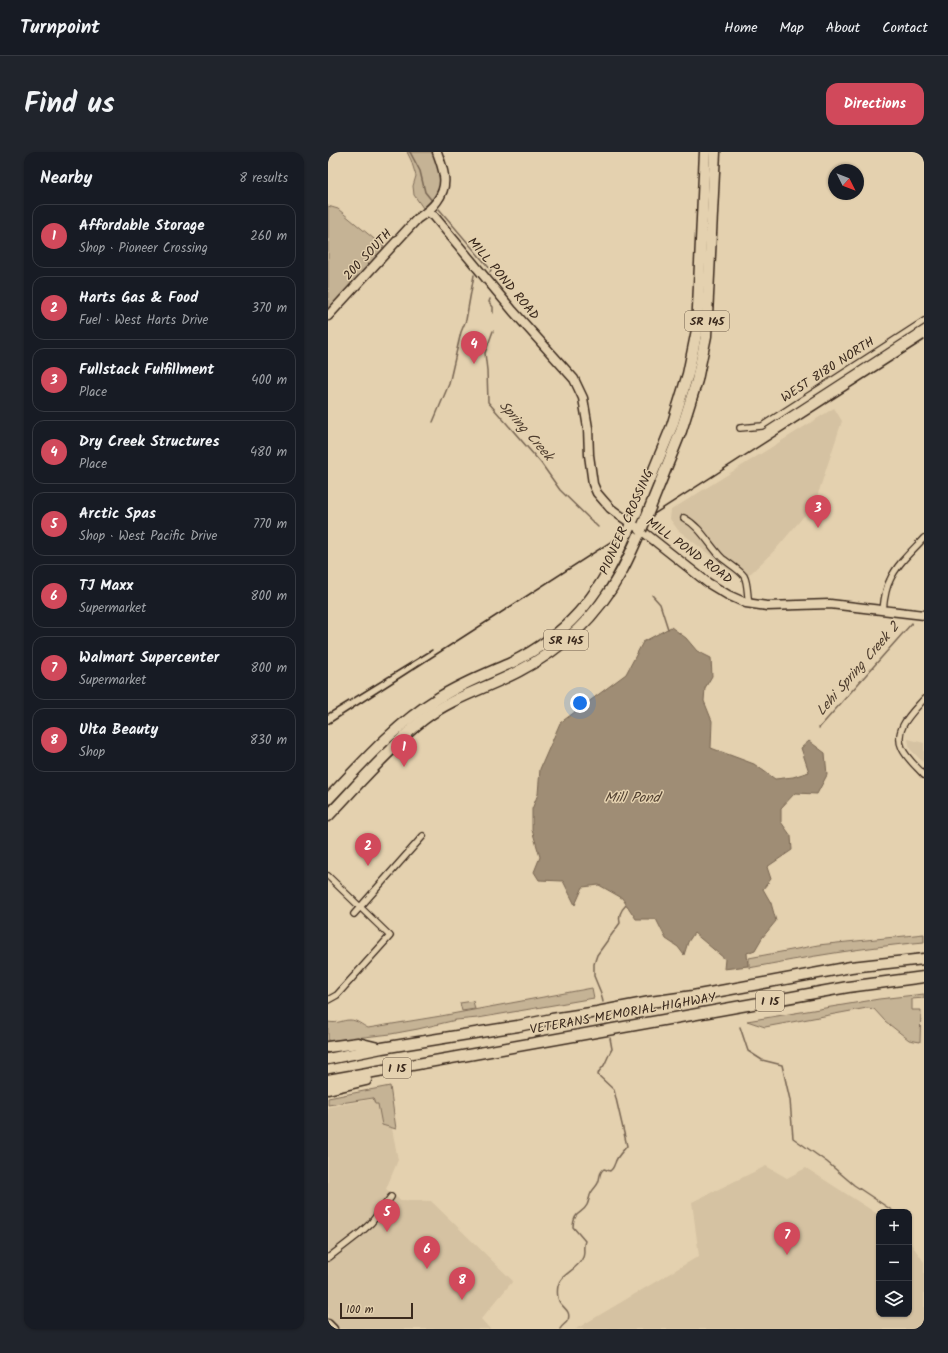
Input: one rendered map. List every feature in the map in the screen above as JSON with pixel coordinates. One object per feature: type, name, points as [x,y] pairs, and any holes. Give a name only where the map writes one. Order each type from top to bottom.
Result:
[{"type":"highway","name":"PIONEER CROSSING","points":[[328,799],[371,753],[417,712],[438,698],[535,650],[570,623],[585,607],[598,589],[617,556],[632,524],[672,426],[688,374],[697,330],[705,152]]},
{"type":"highway","name":"PIONEER CROSSING","points":[[328,816],[380,761],[424,719],[465,695],[518,672],[558,648],[577,631],[594,612],[620,574],[641,530],[681,431],[698,380],[706,336],[715,152]]},
{"type":"highway","name":"VETERANS MEMORIAL HIGHWAY","points":[[328,1059],[382,1048],[518,1026],[650,1002],[694,996],[852,967],[924,959]]},
{"type":"highway","name":"VETERANS MEMORIAL HIGHWAY","points":[[328,1080],[848,986],[924,977]]},
{"type":"highway","points":[[328,1047],[358,1043],[382,1048]]},
{"type":"highway","points":[[328,1089],[465,1055]]},
{"type":"street","name":"200 SOUTH","points":[[328,316],[417,219],[428,212],[438,200],[445,183],[437,152]]},
{"type":"street","name":"MILL POND ROAD","points":[[428,212],[434,216],[513,311],[574,379],[583,398],[588,428],[589,455],[593,484],[597,493],[610,508],[652,538],[708,583],[728,595],[748,603],[767,606],[830,604],[924,615]]},
{"type":"street","name":"WEST 8180 NORTH","points":[[740,428],[762,426],[924,321]]},
{"type":"street","points":[[684,518],[703,534],[720,556],[742,574],[745,578],[748,603]]},
{"type":"street","points":[[882,610],[885,592],[895,570],[924,538]]},
{"type":"street","points":[[924,699],[906,719],[900,738],[901,748],[924,775]]},
{"type":"street","points":[[354,914],[423,836]]},
{"type":"street","points":[[328,1000],[337,995],[390,936],[330,878]]},
{"type":"street","points":[[328,1258],[371,1223],[391,1197]]},
{"type":"street","points":[[328,1324],[334,1329]]},
{"type":"shaded area","points":[[407,152],[433,152],[440,176],[439,188],[436,194],[423,208],[414,195],[413,186],[416,176]]},
{"type":"shaded area","points":[[328,206],[338,209],[385,248],[328,310]]},
{"type":"shaded area","points":[[834,408],[842,421],[815,503],[776,549],[751,573],[738,577],[678,530],[670,519],[671,510]]},
{"type":"shaded area","points":[[908,739],[924,743],[924,763],[910,749]]},
{"type":"shaded area","points":[[924,934],[924,942],[836,953],[749,968],[749,958],[818,945]]},
{"type":"shaded area","points":[[592,988],[594,998],[478,1018],[456,1020],[391,1034],[328,1041],[328,1022],[335,1023],[353,1020],[368,1028]]},
{"type":"shaded area","points":[[924,994],[924,998],[912,999],[912,1010],[921,1010],[920,1042],[909,1040],[885,1021],[874,1009],[867,1008],[765,1027],[747,1021],[879,999]]},
{"type":"shaded area","points":[[473,1001],[475,1009],[462,1011],[460,1003]]},
{"type":"shaded area","points":[[390,1086],[396,1129],[382,1125],[378,1104],[375,1104],[373,1098],[328,1105],[328,1098]]},
{"type":"shaded area","points":[[386,1097],[398,1160],[386,1189],[400,1200],[431,1201],[513,1281],[481,1319],[490,1329],[328,1329],[328,1107]]},
{"type":"shaded area","points":[[766,1166],[787,1178],[806,1168],[876,1213],[876,1317],[912,1317],[912,1245],[924,1262],[924,1329],[576,1329],[699,1256],[692,1202]]},
{"type":"water","name":"Mill Pond","points":[[671,627],[686,638],[697,651],[711,658],[712,676],[705,688],[704,701],[712,721],[711,748],[754,764],[775,779],[793,777],[809,772],[801,748],[809,741],[825,753],[827,775],[817,794],[795,793],[781,808],[781,822],[791,836],[792,850],[767,867],[771,879],[763,889],[771,903],[776,921],[762,938],[755,950],[747,953],[748,966],[724,969],[725,959],[694,933],[688,942],[684,955],[678,947],[666,939],[656,919],[636,919],[622,898],[599,885],[583,887],[575,905],[563,881],[539,880],[534,872],[540,857],[532,830],[532,809],[538,794],[540,769],[560,723],[626,674],[643,642]]},
{"type":"waterway","name":"Spring Creek","points":[[410,152],[420,171],[425,192],[433,202]]},
{"type":"waterway","name":"Spring Creek","points":[[439,209],[491,270],[490,272]]},
{"type":"waterway","points":[[433,422],[449,384],[461,332],[466,320],[474,275]]},
{"type":"waterway","name":"Spring Creek","points":[[490,299],[489,302],[493,307],[493,313]]},
{"type":"waterway","name":"Spring Creek","points":[[493,331],[485,353],[488,402],[541,463],[560,490],[598,527]]},
{"type":"waterway","name":"Spring Creek","points":[[652,595],[660,604],[668,629]]},
{"type":"waterway","name":"Lehi Spring Creek 2","points":[[819,728],[912,623]]},
{"type":"waterway","points":[[603,1002],[594,976],[594,964],[597,955],[620,923],[620,913],[626,905]]},
{"type":"waterway","points":[[740,1027],[748,1051],[762,1060],[782,1065],[790,1100],[793,1138],[827,1162],[854,1185],[890,1209]]},
{"type":"waterway","points":[[560,1329],[567,1321],[569,1315],[559,1300],[557,1293],[559,1282],[565,1275],[576,1267],[584,1255],[585,1241],[573,1227],[575,1218],[587,1205],[591,1193],[598,1183],[601,1172],[604,1169],[610,1171],[617,1158],[627,1146],[614,1090],[598,1075],[612,1049],[610,1038]]},
{"type":"railway","points":[[328,724],[924,340]]},
{"type":"railway","points":[[328,714],[432,650]]},
{"type":"place","name":"Dry Creek Structures","points":[[474,364]]},
{"type":"place","name":"Fullstack Fulfillment","points":[[818,528]]},
{"type":"place","name":"Affordable Storage","points":[[404,767]]},
{"type":"place","name":"Harts Gas & Food","points":[[368,866]]},
{"type":"place","name":"Arctic Spas","points":[[387,1232]]},
{"type":"place","name":"Walmart Supercenter","points":[[787,1255]]},
{"type":"place","name":"TJ Maxx","points":[[427,1269]]},
{"type":"place","name":"Ulta Beauty","points":[[462,1300]]}]
